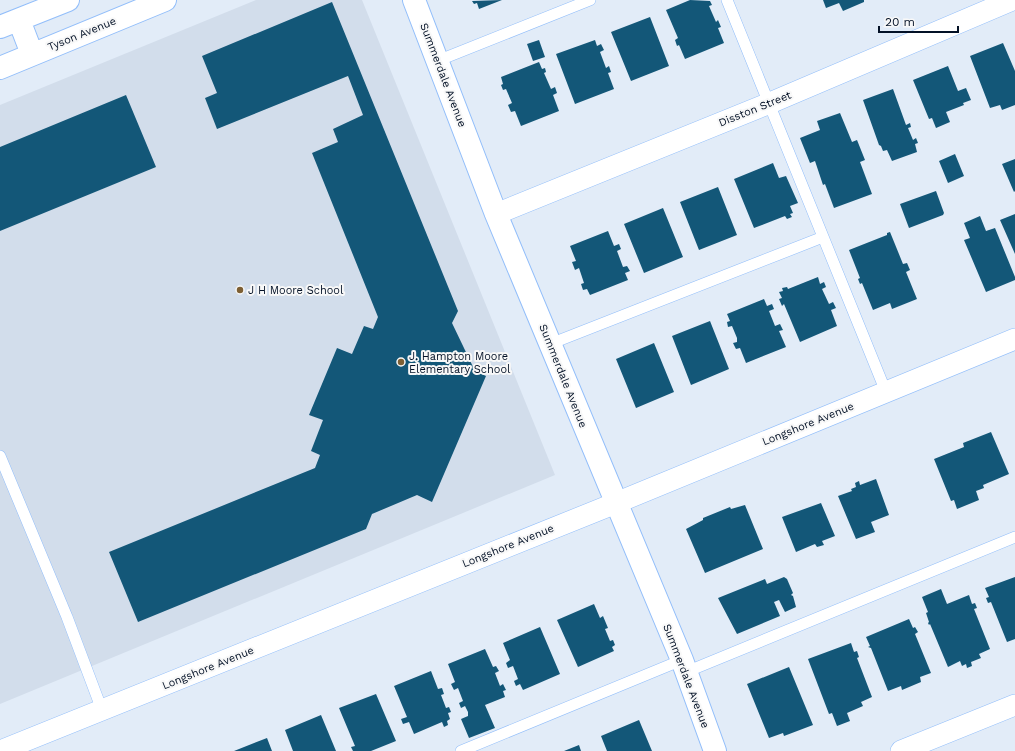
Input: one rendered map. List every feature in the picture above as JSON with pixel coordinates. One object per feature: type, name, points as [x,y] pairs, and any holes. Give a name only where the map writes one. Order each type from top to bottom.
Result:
[{"type":"street","points":[[32,54],[10,23],[68,0]]},
{"type":"street","name":"Tyson Avenue","points":[[0,68],[165,0]]},
{"type":"street","name":"Summerdale Avenue","points":[[414,0],[496,214],[684,666],[715,751]]},
{"type":"street","name":"Disston Street","points":[[496,214],[770,103],[1012,0]]},
{"type":"street","name":"Longshore Avenue","points":[[0,751],[616,503],[1015,339]]},
{"type":"street","points":[[901,751],[1015,705]]},
{"type":"lane","points":[[437,61],[590,0]]},
{"type":"lane","points":[[727,0],[886,392]]},
{"type":"lane","points":[[550,344],[823,237]]},
{"type":"lane","points":[[0,456],[67,617],[102,710]]},
{"type":"lane","points":[[461,751],[1015,537]]},
{"type":"shaded area","name":"J H Moore School","points":[[256,0],[362,0],[555,475],[0,704],[0,105]]},
{"type":"building","points":[[502,0],[479,9],[477,3],[474,4],[472,1]]},
{"type":"building","points":[[690,0],[710,1],[712,5],[709,6],[716,22],[718,20],[721,27],[718,28],[724,43],[685,59],[679,45],[677,46],[675,40],[678,38],[666,10]]},
{"type":"building","points":[[823,0],[864,0],[864,2],[843,11],[839,3],[826,8]]},
{"type":"building","name":"J. Hampton Moore Elementary School","points":[[332,2],[458,311],[452,323],[475,371],[486,376],[432,502],[417,495],[372,514],[366,529],[138,622],[109,552],[315,468],[320,455],[311,451],[323,420],[309,415],[337,348],[352,354],[364,326],[373,329],[378,317],[312,153],[338,142],[333,129],[363,115],[348,76],[217,129],[205,98],[217,93],[202,56]]},
{"type":"building","points":[[650,17],[669,66],[631,81],[611,32]]},
{"type":"building","points":[[539,40],[545,57],[533,61],[527,44]]},
{"type":"building","points":[[595,40],[597,46],[601,44],[604,50],[600,52],[606,68],[609,66],[611,72],[608,73],[614,89],[575,104],[556,54]]},
{"type":"building","points":[[1003,43],[1015,71],[1015,105],[1002,110],[1000,105],[990,108],[970,56]]},
{"type":"building","points":[[539,62],[542,69],[545,68],[546,72],[544,73],[551,89],[555,87],[557,93],[553,95],[559,111],[521,126],[515,111],[511,112],[508,105],[512,103],[506,89],[503,90],[501,85],[503,84],[501,77]]},
{"type":"building","points":[[948,66],[958,91],[966,88],[971,100],[963,103],[964,105],[946,112],[950,122],[936,128],[932,118],[929,119],[913,80]]},
{"type":"building","points":[[893,89],[906,125],[910,123],[911,127],[908,128],[913,140],[916,138],[918,143],[915,144],[917,152],[892,161],[887,150],[883,151],[879,145],[863,100]]},
{"type":"building","points":[[126,95],[156,167],[0,231],[0,147]]},
{"type":"building","points":[[840,113],[852,142],[857,140],[865,160],[860,162],[872,194],[834,208],[825,184],[823,185],[815,161],[810,163],[800,138],[820,130],[817,121]]},
{"type":"building","points":[[955,154],[964,176],[948,183],[939,161]]},
{"type":"building","points":[[1015,159],[1015,191],[1014,192],[1002,164]]},
{"type":"building","points":[[773,163],[779,178],[786,176],[798,203],[790,206],[793,213],[790,214],[792,217],[787,219],[785,216],[754,228],[734,179]]},
{"type":"building","points":[[718,187],[737,235],[699,250],[680,202]]},
{"type":"building","points":[[936,191],[944,213],[943,215],[909,228],[900,204]]},
{"type":"building","points":[[663,208],[683,257],[644,273],[624,224]]},
{"type":"building","points":[[1015,214],[1015,254],[1000,220]]},
{"type":"building","points":[[980,216],[986,231],[995,228],[1015,277],[1015,280],[986,292],[964,240],[970,238],[964,223]]},
{"type":"building","points":[[608,231],[614,246],[619,244],[621,249],[617,251],[623,267],[627,266],[630,271],[625,273],[628,280],[590,295],[587,289],[583,290],[581,284],[584,283],[579,268],[575,270],[572,262],[576,261],[570,246]]},
{"type":"building","points":[[890,232],[903,264],[907,263],[910,270],[906,272],[917,299],[892,309],[890,303],[873,310],[862,283],[860,284],[858,279],[860,278],[849,250],[887,235],[887,233]]},
{"type":"building","points":[[818,277],[820,284],[824,282],[826,287],[822,289],[829,304],[833,302],[836,308],[831,310],[837,326],[800,342],[784,304],[782,306],[779,299],[782,298],[779,292],[783,291],[782,288],[787,287],[788,289]]},
{"type":"building","points":[[764,299],[767,306],[772,304],[774,309],[769,311],[775,326],[780,324],[783,330],[779,331],[786,347],[746,363],[740,348],[736,349],[733,343],[737,342],[737,338],[732,326],[728,327],[727,322],[730,321],[727,314]]},
{"type":"building","points":[[710,321],[729,369],[691,385],[672,336]]},
{"type":"building","points":[[654,343],[674,392],[636,408],[616,359]]},
{"type":"building","points":[[991,432],[1009,474],[983,485],[984,488],[976,491],[979,500],[957,509],[954,500],[951,501],[934,459],[964,447],[963,443]]},
{"type":"building","points":[[876,479],[889,515],[871,522],[875,532],[856,539],[838,496],[852,491],[851,489],[856,487],[855,483],[859,481],[860,485]]},
{"type":"building","points":[[821,503],[835,536],[822,541],[824,545],[817,547],[815,544],[796,552],[782,517]]},
{"type":"building","points":[[745,505],[763,549],[705,573],[686,529],[703,520],[703,518],[730,507],[731,509]]},
{"type":"building","points":[[784,577],[787,579],[793,593],[791,595],[793,596],[796,607],[785,612],[779,600],[774,602],[780,616],[737,634],[718,598],[765,579],[767,584]]},
{"type":"building","points":[[1015,577],[1015,639],[1007,642],[991,602],[988,603],[986,598],[989,597],[985,588]]},
{"type":"building","points":[[941,589],[947,604],[969,595],[972,604],[975,603],[977,608],[974,609],[990,649],[979,654],[981,658],[971,662],[972,666],[967,668],[966,664],[962,666],[960,661],[948,667],[930,624],[929,625],[928,623],[926,613],[928,612],[922,597]]},
{"type":"building","points":[[594,604],[600,618],[603,616],[608,628],[605,629],[610,641],[613,640],[615,645],[612,647],[614,651],[578,667],[557,620]]},
{"type":"building","points":[[909,619],[913,628],[915,627],[918,632],[915,634],[931,673],[920,677],[921,682],[902,690],[901,686],[888,691],[871,648],[868,647],[870,646],[866,637]]},
{"type":"building","points":[[540,627],[560,674],[523,690],[520,684],[516,686],[514,681],[518,679],[513,666],[508,668],[506,663],[510,660],[503,643]]},
{"type":"building","points":[[851,643],[854,652],[857,651],[859,657],[857,658],[872,697],[861,702],[863,706],[847,713],[850,721],[837,726],[832,713],[829,714],[808,659]]},
{"type":"building","points":[[485,649],[493,667],[496,666],[499,671],[495,673],[500,686],[503,684],[506,690],[503,691],[505,697],[485,705],[495,728],[469,738],[461,719],[468,716],[468,712],[465,706],[461,708],[459,703],[463,701],[458,688],[454,690],[451,684],[455,682],[448,664]]},
{"type":"building","points":[[789,667],[813,725],[784,736],[783,733],[769,738],[747,684]]},
{"type":"building","points":[[431,671],[438,689],[442,688],[444,694],[441,695],[446,708],[449,707],[451,712],[448,713],[450,719],[447,721],[448,725],[444,727],[442,722],[414,734],[409,722],[403,724],[401,719],[407,717],[394,686]]},
{"type":"building","points":[[376,694],[396,741],[371,751],[353,751],[351,747],[355,746],[339,708]]},
{"type":"building","points":[[321,715],[336,751],[293,751],[285,730]]},
{"type":"building","points":[[639,720],[652,751],[607,751],[601,736]]},
{"type":"building","points":[[267,738],[272,751],[234,751]]},
{"type":"building","points":[[579,745],[581,751],[564,751]]},
{"type":"place","name":"J H Moore School","points":[[240,290]]},
{"type":"place","name":"J. Hampton Moore Elementary School","points":[[401,362]]}]
